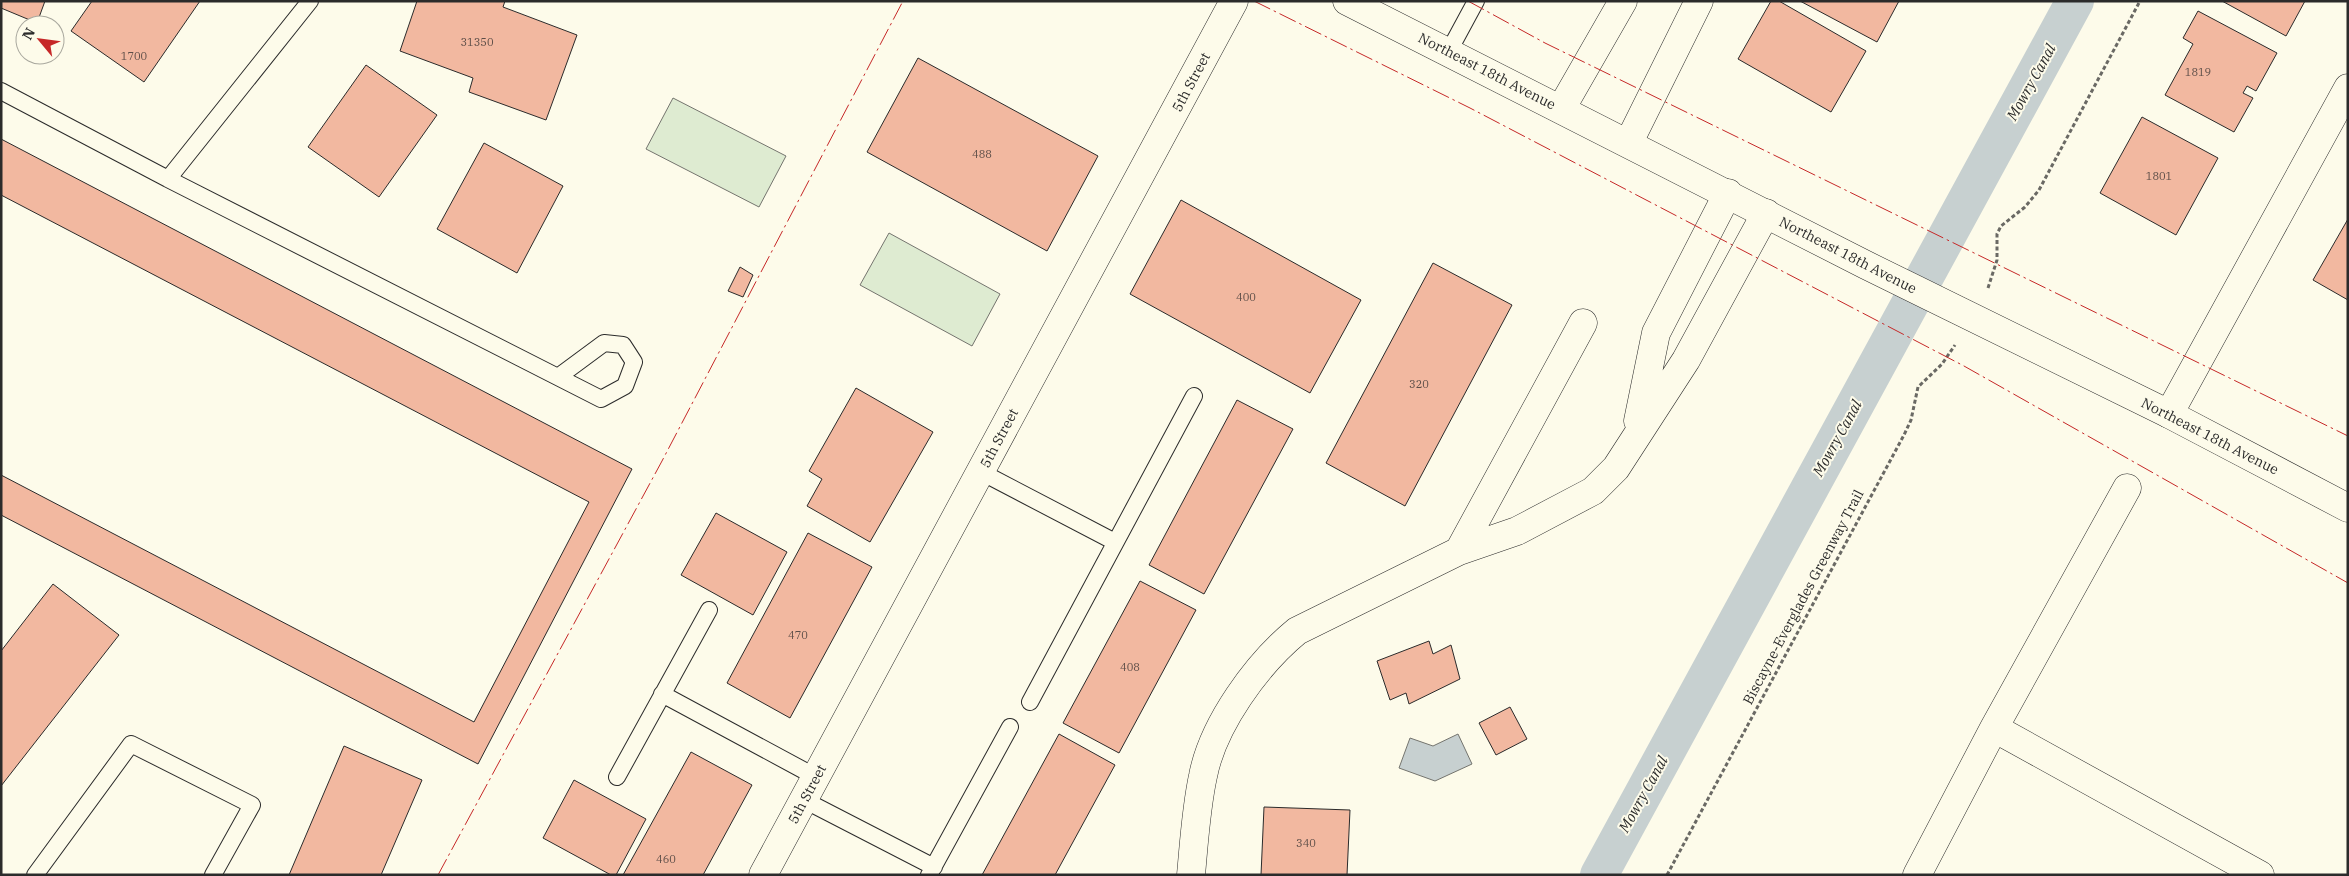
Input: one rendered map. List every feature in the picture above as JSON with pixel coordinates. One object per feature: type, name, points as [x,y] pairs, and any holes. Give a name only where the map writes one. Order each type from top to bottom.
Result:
[{"type":"street","name":"5th Street","points":[[763,875],[1234,1]]},
{"type":"street","name":"Northeast 18th Avenue","points":[[1348,1],[1629,142],[1866,265],[2170,414],[2348,508]]},
{"type":"street","points":[[1562,109],[1623,1]]},
{"type":"street","points":[[1629,142],[1699,1]]},
{"type":"street","points":[[2170,414],[2345,99]]},
{"type":"street","points":[[1635,435],[1656,332],[1728,193]]},
{"type":"street","points":[[1191,875],[1203,776],[1212,748],[1228,717],[1261,666],[1277,648],[1297,631],[1459,551],[1517,531],[1593,491],[1616,468],[1635,435],[1686,360],[1766,213]]},
{"type":"street","points":[[1459,551],[1583,323]]},
{"type":"street","points":[[1917,875],[1994,728],[2127,488]]},
{"type":"street","points":[[1994,728],[2260,875]]},
{"type":"lane","points":[[168,179],[310,1]]},
{"type":"lane","points":[[1449,52],[1476,1]]},
{"type":"lane","points":[[1,91],[168,179],[558,377]]},
{"type":"lane","points":[[1030,702],[1194,396]]},
{"type":"lane","points":[[981,472],[1115,542]]},
{"type":"lane","points":[[617,777],[709,610]]},
{"type":"lane","points":[[662,694],[810,788],[932,871],[1010,727]]},
{"type":"lane","points":[[35,875],[131,744],[252,805],[213,875]]},
{"type":"path","points":[[1986,293],[1996,260],[1997,234],[2000,226],[2025,207],[2039,190],[2140,1]]},
{"type":"path","name":"Biscayne-Everglades Greenway Trail","points":[[1667,875],[1904,435],[1911,420],[1918,386],[1942,364],[1956,343]]},
{"type":"green space","points":[[673,98],[786,156],[759,207],[646,149]]},
{"type":"green space","points":[[889,233],[1000,294],[972,346],[860,285]]},
{"type":"shaded area","points":[[1458,734],[1472,764],[1435,781],[1399,768],[1410,738],[1433,746]]},
{"type":"building","points":[[1,1],[45,1],[40,15],[18,15],[1,8]]},
{"type":"building","points":[[92,1],[200,1],[144,82],[71,31]]},
{"type":"building","points":[[417,1],[505,1],[503,7],[577,35],[546,120],[469,92],[473,78],[400,51]]},
{"type":"building","points":[[1771,1],[1779,1],[1866,51],[1831,112],[1738,59]]},
{"type":"building","points":[[1800,1],[1899,1],[1877,42]]},
{"type":"building","points":[[2222,1],[2305,1],[2286,36]]},
{"type":"building","points":[[2198,11],[2277,53],[2256,91],[2247,86],[2243,93],[2253,98],[2234,132],[2165,95],[2193,44],[2183,38]]},
{"type":"building","points":[[918,58],[1098,156],[1047,251],[867,152]]},
{"type":"building","points":[[366,65],[437,115],[379,197],[308,147]]},
{"type":"building","points":[[2142,117],[2218,158],[2176,235],[2100,193]]},
{"type":"building","points":[[1,139],[632,469],[478,764],[1,515],[1,475],[474,722],[589,502],[1,195]]},
{"type":"building","points":[[484,143],[563,186],[517,273],[437,229]]},
{"type":"building","points":[[1181,200],[1361,300],[1310,393],[1130,294]]},
{"type":"building","points":[[2348,219],[2348,300],[2313,280]]},
{"type":"building","points":[[1433,263],[1512,305],[1405,506],[1326,463]]},
{"type":"building","points":[[740,267],[753,275],[743,297],[728,291]]},
{"type":"building","points":[[856,388],[933,432],[870,542],[807,506],[822,479],[809,471]]},
{"type":"building","points":[[1237,400],[1293,429],[1204,594],[1149,565]]},
{"type":"building","points":[[716,513],[787,552],[753,615],[681,575]]},
{"type":"building","points":[[808,533],[872,567],[790,718],[727,683]]},
{"type":"building","points":[[1140,581],[1196,610],[1119,753],[1063,723]]},
{"type":"building","points":[[53,584],[119,635],[1,786],[1,651]]},
{"type":"building","points":[[1429,641],[1433,654],[1451,645],[1460,679],[1409,704],[1406,693],[1390,700],[1377,661]]},
{"type":"building","points":[[1510,707],[1527,739],[1496,755],[1479,723]]},
{"type":"building","points":[[1059,734],[1115,765],[1055,875],[982,875]]},
{"type":"building","points":[[344,746],[422,780],[381,875],[289,875]]},
{"type":"building","points":[[691,752],[752,785],[703,875],[623,875]]},
{"type":"building","points":[[574,780],[646,819],[616,875],[611,875],[543,838]]},
{"type":"building","points":[[1264,807],[1350,810],[1347,875],[1261,875]]},
{"type":"waterway","name":"Mowry Canal","points":[[1599,875],[2075,1]]},
{"type":"power","points":[[438,875],[662,461],[903,1]]},
{"type":"power","points":[[1254,1],[1470,108],[1964,366],[2348,583]]},
{"type":"power","points":[[1468,1],[1545,43],[2348,436]]}]
